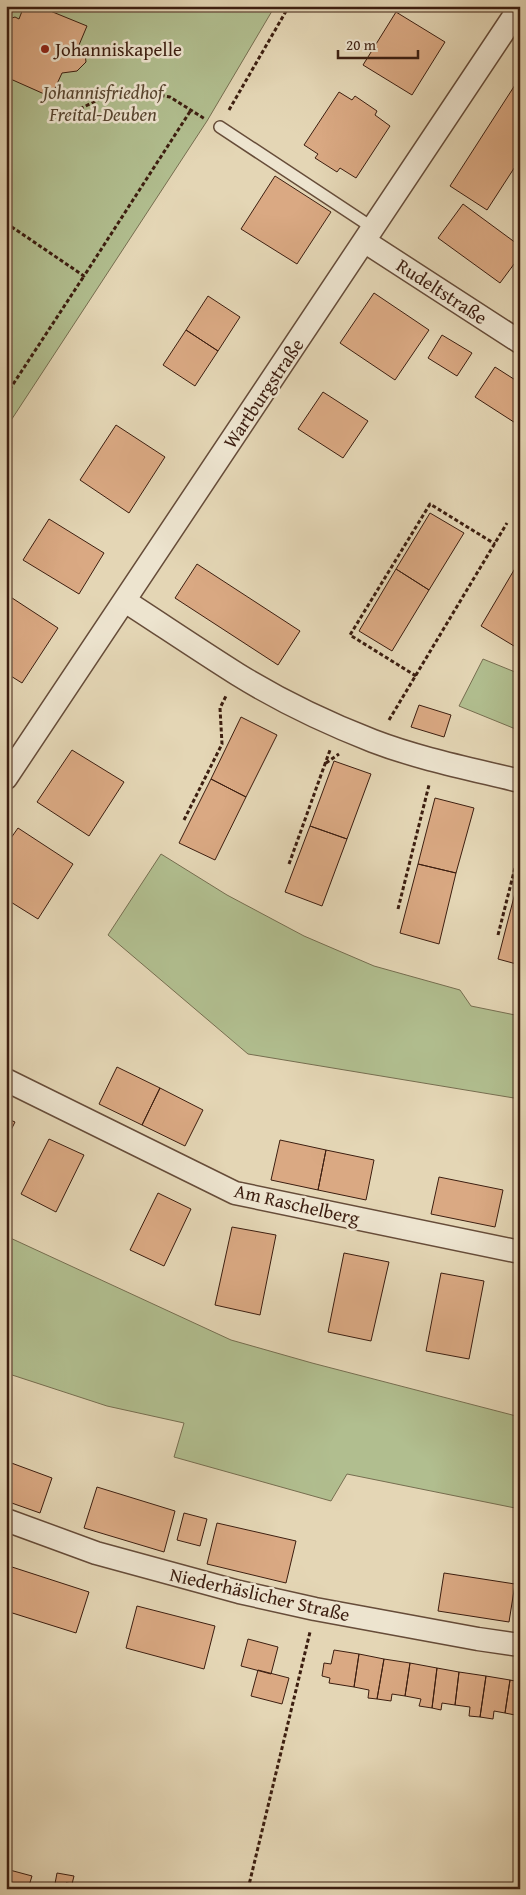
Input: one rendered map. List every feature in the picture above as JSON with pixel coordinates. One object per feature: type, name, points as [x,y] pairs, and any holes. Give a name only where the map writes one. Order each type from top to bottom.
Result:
[{"type":"street","name":"Wartburgstraße","points":[[6,778],[520,8]]},
{"type":"street","name":"Rudeltstraße","points":[[368,234],[520,342]]},
{"type":"street","points":[[125,601],[245,678],[339,726],[376,742],[436,760],[520,781]]},
{"type":"street","name":"Am Raschelberg","points":[[6,1080],[235,1193],[520,1252]]},
{"type":"street","name":"Niederhäslicher Straße","points":[[6,1520],[96,1552],[239,1592],[315,1609],[520,1645]]},
{"type":"lane","points":[[220,127],[368,234]]},
{"type":"path","points":[[220,127],[289,6]]},
{"type":"path","points":[[80,110],[109,94],[140,92],[170,97],[208,121]]},
{"type":"path","points":[[6,395],[191,110]]},
{"type":"path","points":[[6,117],[9,113]]},
{"type":"path","points":[[6,223],[84,276]]},
{"type":"path","points":[[416,676],[350,634],[430,504],[496,544]]},
{"type":"path","points":[[376,742],[507,523]]},
{"type":"path","points":[[184,820],[222,744],[220,708]]},
{"type":"path","points":[[289,864],[331,747]]},
{"type":"path","points":[[398,909],[436,760]]},
{"type":"path","points":[[498,935],[520,848]]},
{"type":"path","points":[[248,1889],[315,1609]]},
{"type":"green space","name":"Johannisfriedhof Freital-Deuben","points":[[6,6],[275,6],[207,121],[6,428]]},
{"type":"green space","points":[[483,659],[520,674],[520,727],[518,730],[459,706]]},
{"type":"green space","points":[[161,854],[227,895],[304,936],[374,966],[460,990],[471,1006],[520,1016],[520,1099],[248,1054],[108,935]]},
{"type":"green space","points":[[6,1236],[231,1340],[520,1417],[520,1509],[347,1474],[331,1501],[174,1457],[184,1423],[107,1406],[6,1373]]},
{"type":"building","name":"Johanniskapelle","points":[[24,6],[38,6],[87,26],[79,45],[85,53],[86,62],[77,71],[62,73],[51,97],[6,77],[6,52],[9,45],[6,41],[6,20],[15,17],[19,19]]},
{"type":"building","points":[[396,12],[445,42],[412,95],[363,65]]},
{"type":"building","points":[[515,85],[520,88],[520,159],[487,210],[450,186]]},
{"type":"building","points":[[339,92],[352,100],[355,96],[377,111],[375,115],[390,126],[356,178],[340,168],[337,172],[315,158],[318,154],[304,145]]},
{"type":"building","points":[[275,176],[331,212],[297,264],[241,229]]},
{"type":"building","points":[[463,204],[520,246],[520,256],[500,283],[438,238]]},
{"type":"building","points":[[374,293],[429,330],[395,380],[340,343]]},
{"type":"building","points":[[208,296],[240,317],[218,351],[186,330]]},
{"type":"building","points":[[186,330],[218,351],[195,386],[163,365]]},
{"type":"building","points":[[442,335],[472,353],[457,376],[428,358]]},
{"type":"building","points":[[495,367],[520,383],[520,426],[475,397]]},
{"type":"building","points":[[323,392],[368,421],[343,458],[298,429]]},
{"type":"building","points":[[116,425],[165,457],[129,513],[80,480]]},
{"type":"building","points":[[430,513],[464,533],[429,590],[396,569]]},
{"type":"building","points":[[49,519],[104,553],[79,594],[23,560]]},
{"type":"building","points":[[197,564],[300,631],[278,665],[175,598]]},
{"type":"building","points":[[517,565],[520,566],[520,636],[514,646],[481,626]]},
{"type":"building","points":[[396,569],[429,590],[392,651],[359,631]]},
{"type":"building","points":[[6,594],[58,628],[22,683],[6,673]]},
{"type":"building","points":[[419,705],[451,715],[444,737],[411,727]]},
{"type":"building","points":[[241,717],[277,735],[246,797],[211,779]]},
{"type":"building","points":[[72,750],[124,782],[89,836],[37,802]]},
{"type":"building","points":[[334,761],[371,774],[347,839],[310,826]]},
{"type":"building","points":[[211,779],[246,797],[215,860],[179,843]]},
{"type":"building","points":[[435,798],[474,808],[456,873],[418,864]]},
{"type":"building","points":[[310,826],[347,839],[322,906],[285,892]]},
{"type":"building","points":[[18,828],[73,864],[38,919],[6,899],[6,845]]},
{"type":"building","points":[[418,864],[456,873],[439,944],[400,933]]},
{"type":"building","points":[[516,889],[520,890],[520,965],[498,959]]},
{"type":"building","points":[[117,1067],[160,1088],[142,1125],[99,1104]]},
{"type":"building","points":[[160,1088],[203,1110],[185,1146],[142,1125]]},
{"type":"building","points":[[6,1118],[15,1122],[6,1140]]},
{"type":"building","points":[[49,1139],[84,1155],[56,1212],[21,1194]]},
{"type":"building","points":[[280,1140],[326,1150],[318,1190],[271,1180]]},
{"type":"building","points":[[326,1150],[374,1160],[366,1200],[318,1190]]},
{"type":"building","points":[[439,1177],[503,1190],[495,1227],[431,1214]]},
{"type":"building","points":[[158,1193],[191,1209],[164,1266],[130,1250]]},
{"type":"building","points":[[232,1227],[276,1235],[260,1315],[215,1305]]},
{"type":"building","points":[[344,1253],[389,1262],[371,1341],[328,1332]]},
{"type":"building","points":[[441,1273],[484,1281],[469,1359],[426,1351]]},
{"type":"building","points":[[6,1461],[52,1478],[40,1513],[6,1501]]},
{"type":"building","points":[[97,1487],[175,1511],[164,1552],[84,1528]]},
{"type":"building","points":[[184,1513],[207,1519],[200,1546],[177,1540]]},
{"type":"building","points":[[217,1523],[296,1541],[286,1583],[207,1564]]},
{"type":"building","points":[[12,1567],[89,1592],[76,1633],[6,1611],[6,1583]]},
{"type":"building","points":[[444,1573],[515,1584],[509,1622],[438,1611]]},
{"type":"building","points":[[137,1606],[215,1626],[204,1669],[126,1648]]},
{"type":"building","points":[[248,1639],[278,1647],[271,1674],[241,1666]]},
{"type":"building","points":[[334,1650],[359,1654],[354,1687],[329,1683],[330,1678],[322,1676],[324,1663],[331,1664]]},
{"type":"building","points":[[359,1654],[384,1659],[377,1699],[368,1698],[369,1690],[354,1687]]},
{"type":"building","points":[[384,1659],[410,1663],[405,1696],[392,1694],[391,1701],[377,1699]]},
{"type":"building","points":[[410,1663],[437,1668],[432,1708],[419,1706],[421,1699],[405,1696]]},
{"type":"building","points":[[437,1668],[459,1672],[455,1705],[442,1703],[441,1710],[432,1708]]},
{"type":"building","points":[[258,1670],[289,1678],[282,1704],[251,1696]]},
{"type":"building","points":[[459,1672],[486,1676],[480,1717],[469,1716],[470,1707],[455,1705]]},
{"type":"building","points":[[486,1676],[510,1680],[505,1713],[494,1711],[493,1719],[480,1717]]},
{"type":"building","points":[[510,1680],[520,1682],[520,1716],[505,1713]]},
{"type":"building","points":[[6,1869],[32,1876],[28,1889],[6,1889]]},
{"type":"building","points":[[57,1873],[74,1876],[72,1884],[66,1883],[65,1889],[54,1889]]},
{"type":"building","points":[[66,1883],[95,1888],[95,1889],[65,1889]]},
{"type":"place","name":"Johanniskapelle","points":[[45,49]]}]
